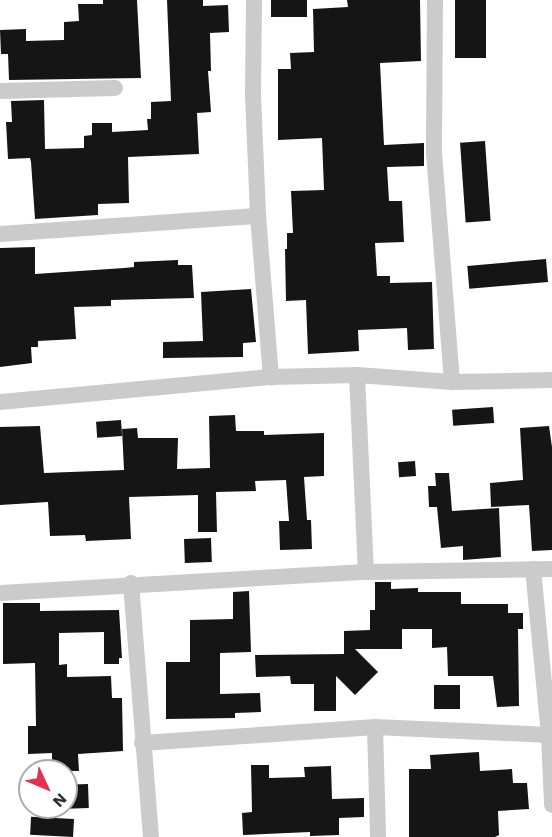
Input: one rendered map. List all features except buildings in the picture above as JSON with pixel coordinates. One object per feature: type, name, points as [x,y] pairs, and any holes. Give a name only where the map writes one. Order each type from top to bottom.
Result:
[{"type":"street","points":[[254,0],[253,95],[258,216],[271,376]]},
{"type":"street","points":[[435,0],[434,153],[452,382]]},
{"type":"street","points":[[0,91],[115,88]]},
{"type":"street","points":[[0,234],[258,216]]},
{"type":"street","points":[[357,375],[366,572]]},
{"type":"street","points":[[0,402],[271,376],[357,375],[452,382],[552,380]]},
{"type":"street","points":[[0,593],[366,572],[552,568]]},
{"type":"street","points":[[533,569],[549,735],[552,805]]},
{"type":"street","points":[[131,584],[151,837]]},
{"type":"street","points":[[142,743],[375,727],[549,735]]},
{"type":"street","points":[[375,727],[378,837]]}]
